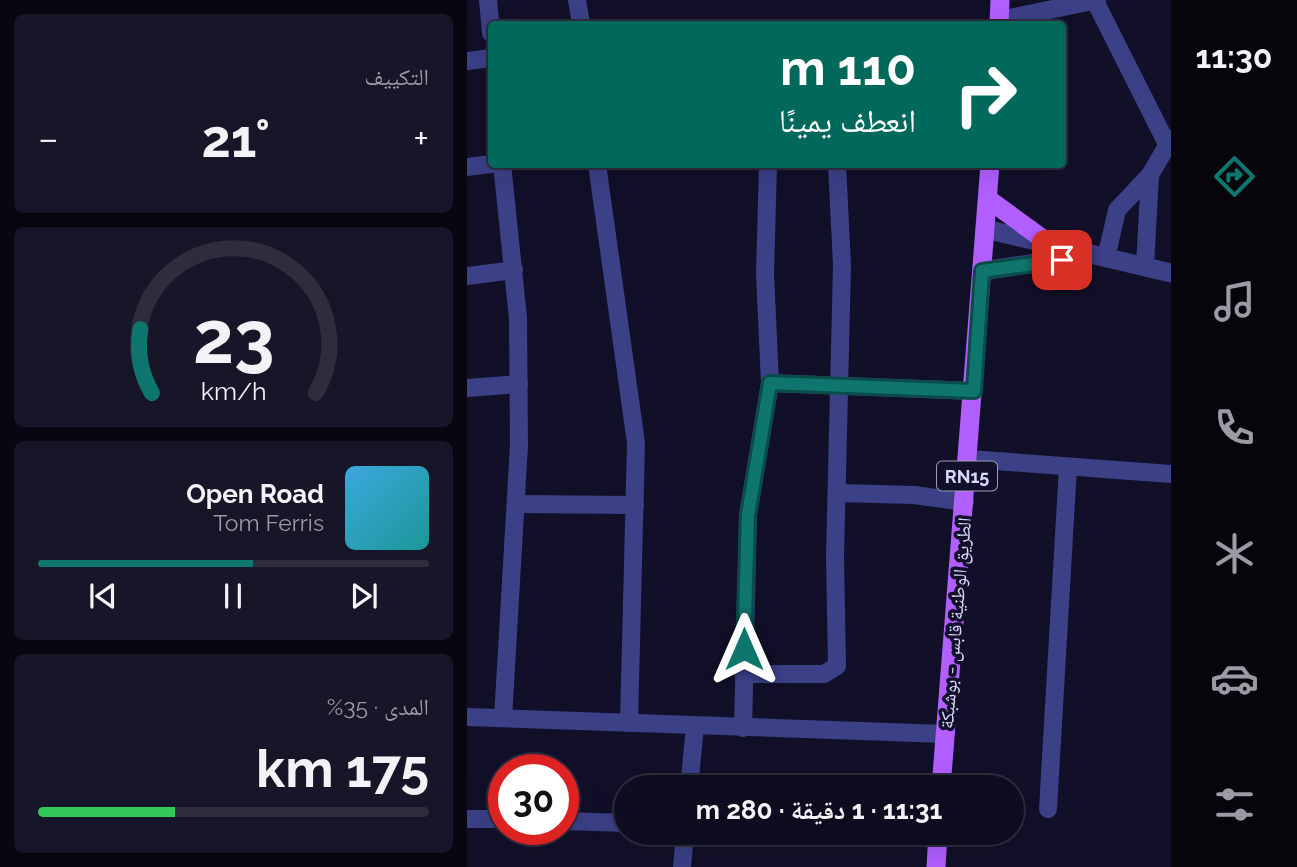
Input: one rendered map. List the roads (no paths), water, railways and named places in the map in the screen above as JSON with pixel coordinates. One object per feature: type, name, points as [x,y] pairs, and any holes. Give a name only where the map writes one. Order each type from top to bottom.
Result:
[{"type":"main road","points":[[1000,0],[1000,21]]},
{"type":"main road","name":"الطريق الوطنية قابس - بوشبكة","points":[[942,775],[969,459],[990,168]]},
{"type":"main road","points":[[988,199],[1047,242]]},
{"type":"main road","points":[[936,867],[937,845]]},
{"type":"street","points":[[488,0],[490,21]]},
{"type":"street","points":[[577,0],[580,21]]},
{"type":"street","points":[[1005,21],[1096,1],[1169,141],[1150,175],[1117,210],[1097,257]]},
{"type":"street","points":[[467,61],[488,58]]},
{"type":"street","points":[[467,167],[488,164]]},
{"type":"street","points":[[502,168],[518,318],[519,384],[516,504],[503,718]]},
{"type":"street","points":[[598,168],[636,443],[629,723]]},
{"type":"street","points":[[742,727],[748,515],[770,383],[765,274],[768,168]]},
{"type":"street","points":[[743,674],[824,674],[837,666],[841,265],[837,168]]},
{"type":"street","points":[[1145,265],[1150,175]]},
{"type":"street","points":[[985,229],[1171,273]]},
{"type":"street","points":[[982,271],[1097,257]]},
{"type":"street","points":[[467,276],[514,270]]},
{"type":"street","points":[[770,383],[974,391]]},
{"type":"street","points":[[467,388],[519,384]]},
{"type":"street","points":[[969,459],[1171,474]]},
{"type":"street","points":[[1048,809],[1068,467]]},
{"type":"street","points":[[837,492],[914,495],[965,502]]},
{"type":"street","points":[[516,504],[635,506]]},
{"type":"street","points":[[467,717],[945,734]]},
{"type":"street","points":[[690,775],[695,726]]},
{"type":"street","points":[[467,818],[488,819]]},
{"type":"street","points":[[579,822],[614,823]]},
{"type":"street","points":[[682,867],[684,845]]}]
